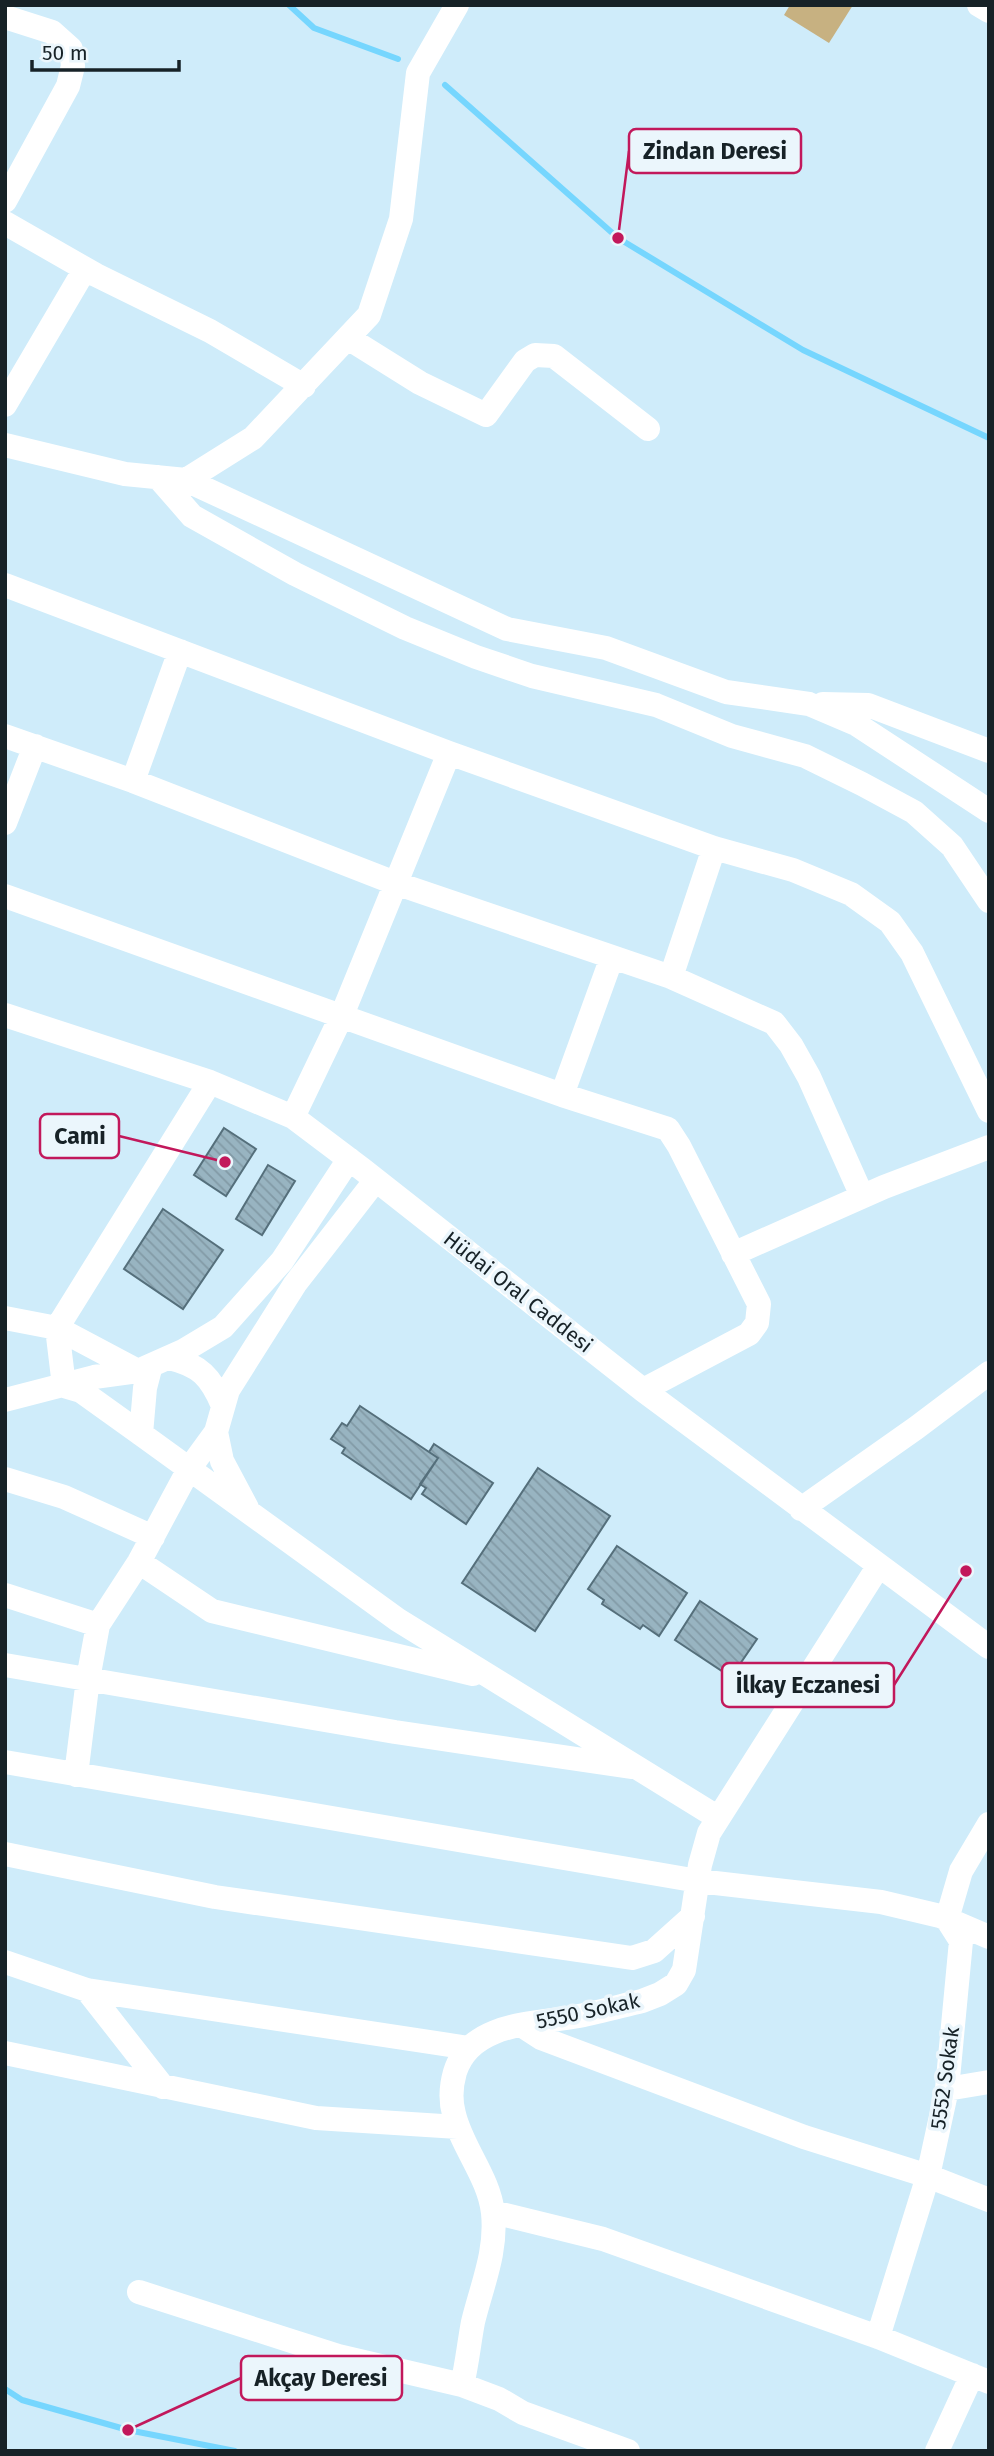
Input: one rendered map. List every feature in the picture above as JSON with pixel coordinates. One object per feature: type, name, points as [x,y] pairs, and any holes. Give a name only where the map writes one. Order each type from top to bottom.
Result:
[{"type":"street","points":[[186,480],[253,438],[369,315],[401,219],[418,73],[457,5]]},
{"type":"street","points":[[979,5],[989,11]]},
{"type":"street","points":[[5,17],[52,32],[71,49],[73,66],[68,86],[5,201]]},
{"type":"street","points":[[5,223],[85,269],[210,331],[304,386]]},
{"type":"street","points":[[5,405],[85,269]]},
{"type":"street","points":[[348,338],[420,383],[486,415],[525,361],[535,355],[554,356],[648,429]]},
{"type":"street","points":[[5,445],[125,474],[186,480],[507,629],[606,648],[726,692],[809,704],[868,705],[989,751]]},
{"type":"street","points":[[158,477],[192,516],[295,574],[405,628],[532,676],[656,705],[732,736],[805,756],[862,784],[914,812],[943,838],[989,901]]},
{"type":"street","points":[[5,585],[449,753],[714,848],[793,870],[851,894],[890,922],[912,953],[989,1111]]},
{"type":"street","points":[[133,781],[180,651]]},
{"type":"street","points":[[809,704],[856,724],[989,811]]},
{"type":"street","points":[[5,736],[133,781],[396,883],[671,977],[774,1023],[791,1045],[809,1077],[862,1196]]},
{"type":"street","points":[[5,823],[35,746]]},
{"type":"street","points":[[293,1117],[342,1015],[449,753]]},
{"type":"street","points":[[671,977],[714,848]]},
{"type":"street","points":[[5,896],[562,1095],[668,1129],[759,1304],[757,1323],[749,1334],[643,1390]]},
{"type":"street","points":[[562,1095],[612,957]]},
{"type":"street","name":"Hüdai Oral Caddesi","points":[[5,1015],[210,1082],[293,1117],[643,1390],[989,1647]]},
{"type":"street","points":[[64,1385],[57,1328],[210,1082]]},
{"type":"street","points":[[733,1254],[862,1196],[989,1147]]},
{"type":"street","points":[[141,1434],[145,1388],[152,1365],[223,1327],[282,1261],[349,1159]]},
{"type":"street","points":[[76,1775],[98,1625],[139,1562],[189,1469],[216,1432],[228,1390],[295,1284],[375,1181]]},
{"type":"street","points":[[5,1318],[57,1328],[152,1365]]},
{"type":"street","points":[[5,1400],[48,1387],[152,1365],[189,1362],[201,1370],[215,1388],[223,1406]]},
{"type":"street","points":[[801,1509],[989,1373]]},
{"type":"street","points":[[64,1385],[81,1391],[398,1620],[717,1817]]},
{"type":"street","points":[[216,1432],[222,1461],[248,1512]]},
{"type":"street","points":[[5,1479],[64,1497],[153,1537]]},
{"type":"street","points":[[139,1562],[212,1611],[494,1679]]},
{"type":"street","name":"5550 Sokak","points":[[469,2048],[498,2031],[642,2001],[668,1989],[681,1978],[703,1848],[717,1817],[878,1567]]},
{"type":"street","points":[[5,1595],[98,1625]]},
{"type":"street","points":[[5,1665],[395,1732],[642,1769]]},
{"type":"street","points":[[5,1762],[698,1881],[881,1902],[947,1919],[989,1937]]},
{"type":"street","points":[[947,1919],[961,1871],[989,1824]]},
{"type":"street","points":[[5,1854],[215,1897],[632,1958],[654,1951],[693,1916]]},
{"type":"street","name":"5552 Sokak","points":[[878,2337],[928,2176],[947,2089],[961,1941],[947,1919]]},
{"type":"street","points":[[5,1962],[87,1990],[469,2048],[458,2062],[451,2094],[458,2127],[489,2194],[493,2212],[491,2262],[473,2323],[462,2385]]},
{"type":"street","points":[[87,1990],[163,2087]]},
{"type":"street","points":[[521,2025],[541,2038],[804,2137],[928,2176],[989,2200]]},
{"type":"street","points":[[5,2053],[316,2118],[458,2127]]},
{"type":"street","points":[[947,2089],[989,2082]]},
{"type":"street","points":[[493,2212],[603,2239],[878,2337],[980,2379],[937,2451]]},
{"type":"street","points":[[139,2292],[338,2356],[462,2385],[499,2399],[523,2413],[628,2451]]},
{"type":"shaded area","points":[[790,5],[853,5],[829,43],[784,15]]},
{"type":"building","points":[[224,1128],[256,1149],[226,1196],[194,1175]]},
{"type":"building","points":[[268,1165],[295,1181],[262,1235],[236,1219]]},
{"type":"building","points":[[163,1209],[223,1250],[183,1309],[124,1269]]},
{"type":"building","points":[[360,1406],[438,1458],[411,1499],[342,1453],[345,1448],[331,1439],[342,1423],[347,1426]]},
{"type":"building","points":[[434,1444],[493,1483],[466,1524],[422,1494],[426,1488],[420,1484],[438,1458],[429,1452]]},
{"type":"building","points":[[538,1468],[610,1516],[535,1631],[462,1583]]},
{"type":"building","points":[[617,1546],[687,1593],[659,1636],[643,1625],[640,1629],[602,1604],[604,1600],[588,1589]]},
{"type":"building","points":[[700,1601],[757,1639],[731,1677],[675,1640]]},
{"type":"waterway","points":[[289,5],[314,28],[398,59]]},
{"type":"waterway","points":[[445,85],[618,238],[803,350],[989,438]]},
{"type":"waterway","points":[[5,2389],[22,2400],[128,2430],[235,2451]]},
{"type":"place","name":"Zindan Deresi","points":[[618,238]]},
{"type":"place","name":"Cami","points":[[225,1162]]},
{"type":"place","name":"İlkay Eczanesi","points":[[966,1571]]},
{"type":"place","name":"Akçay Deresi","points":[[128,2430]]}]
